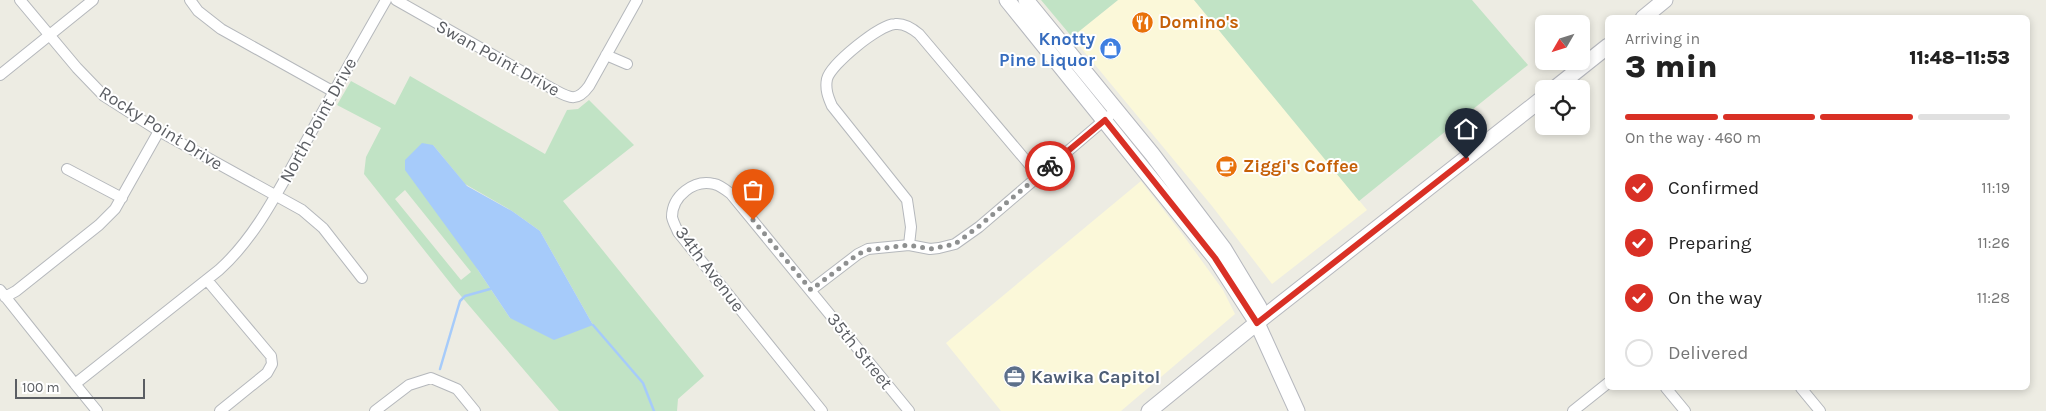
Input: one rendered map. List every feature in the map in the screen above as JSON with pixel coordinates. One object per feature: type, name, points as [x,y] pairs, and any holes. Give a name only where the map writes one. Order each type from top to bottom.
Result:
[{"type":"main road","points":[[1007,0],[1111,115],[1224,249],[1261,320],[1297,411]]},
{"type":"main road","points":[[1026,0],[1111,115]]},
{"type":"main road","points":[[1647,15],[1665,0]]},
{"type":"main road","points":[[1565,80],[1605,48]]},
{"type":"main road","points":[[1149,411],[1261,320],[1535,104]]},
{"type":"main road","points":[[1261,320],[1278,341],[1308,411]]},
{"type":"street","name":"Rocky Point Drive","points":[[20,0],[90,83],[104,96],[159,130],[314,219],[362,278]]},
{"type":"street","points":[[0,75],[92,0]]},
{"type":"street","points":[[190,0],[198,11],[221,29],[334,92]]},
{"type":"street","name":"North Point Drive","points":[[75,384],[207,280],[230,260],[248,239],[275,196],[386,0]]},
{"type":"street","name":"Swan Point Drive","points":[[396,0],[568,97],[576,97],[583,94],[606,55]]},
{"type":"street","points":[[623,0],[635,3],[606,55],[627,64]]},
{"type":"street","points":[[909,245],[911,227],[907,200],[832,106],[827,92],[827,78],[831,71],[862,42],[883,28],[892,24],[902,24],[919,34],[1039,176]]},
{"type":"street","points":[[811,290],[858,254],[877,248],[909,245],[930,249],[958,243],[1111,115]]},
{"type":"street","points":[[97,411],[3,293],[16,291],[99,225],[115,209],[159,130]]},
{"type":"street","points":[[67,168],[122,198]]},
{"type":"street","name":"34th Avenue","points":[[811,290],[731,194],[721,186],[713,183],[700,183],[693,186],[676,200],[672,218],[682,240],[822,411]]},
{"type":"street","points":[[207,280],[272,356],[272,364],[267,373],[220,411]]},
{"type":"street","name":"35th Street","points":[[811,290],[909,411]]},
{"type":"street","points":[[376,411],[409,385],[431,378],[457,389],[475,411]]},
{"type":"street","points":[[1573,411],[1605,385]]},
{"type":"street","points":[[1668,390],[1685,411]]},
{"type":"street","points":[[1803,390],[1820,411]]},
{"type":"shaded area","points":[[1118,0],[1194,0],[1367,210],[1272,284],[1212,206],[1072,37]]},
{"type":"shaded area","points":[[1141,181],[1223,290],[1235,314],[1121,411],[1001,411],[946,343]]},
{"type":"green space","points":[[1041,0],[1118,0],[1072,37]]},
{"type":"green space","points":[[1194,0],[1472,0],[1528,65],[1359,201]]},
{"type":"green space","points":[[410,76],[545,154],[567,110],[578,109],[589,100],[634,145],[563,201],[704,376],[678,399],[677,411],[559,411],[455,289],[364,174],[366,157],[381,128],[337,105],[351,81],[395,105]],"holes":[[[433,145],[465,184],[512,211],[540,231],[593,325],[510,318],[478,270]],[[405,190],[471,272],[461,280],[395,199]]]},
{"type":"water","points":[[422,143],[433,145],[467,186],[512,211],[540,231],[593,325],[554,340],[510,318],[478,270],[405,170],[405,160]]},
{"type":"waterway","points":[[440,369],[460,301],[465,296],[490,289]]},
{"type":"waterway","points":[[593,325],[643,383],[654,411]]},
{"type":"way so far","points":[[753,220],[811,290],[858,254],[868,250],[895,245],[909,245],[930,249],[955,244],[968,236],[1050,166]]},
{"type":"place","name":"Domino's","points":[[1143,22]]},
{"type":"place","name":"Knotty Pine Liquor","points":[[1111,49]]},
{"type":"place","name":"Ziggi's Coffee","points":[[1227,166]]},
{"type":"place","name":"Kawika Capitol","points":[[1015,377]]},
{"type":"route","points":[[1050,166],[1105,120],[1215,258],[1257,323],[1466,159]]}]
